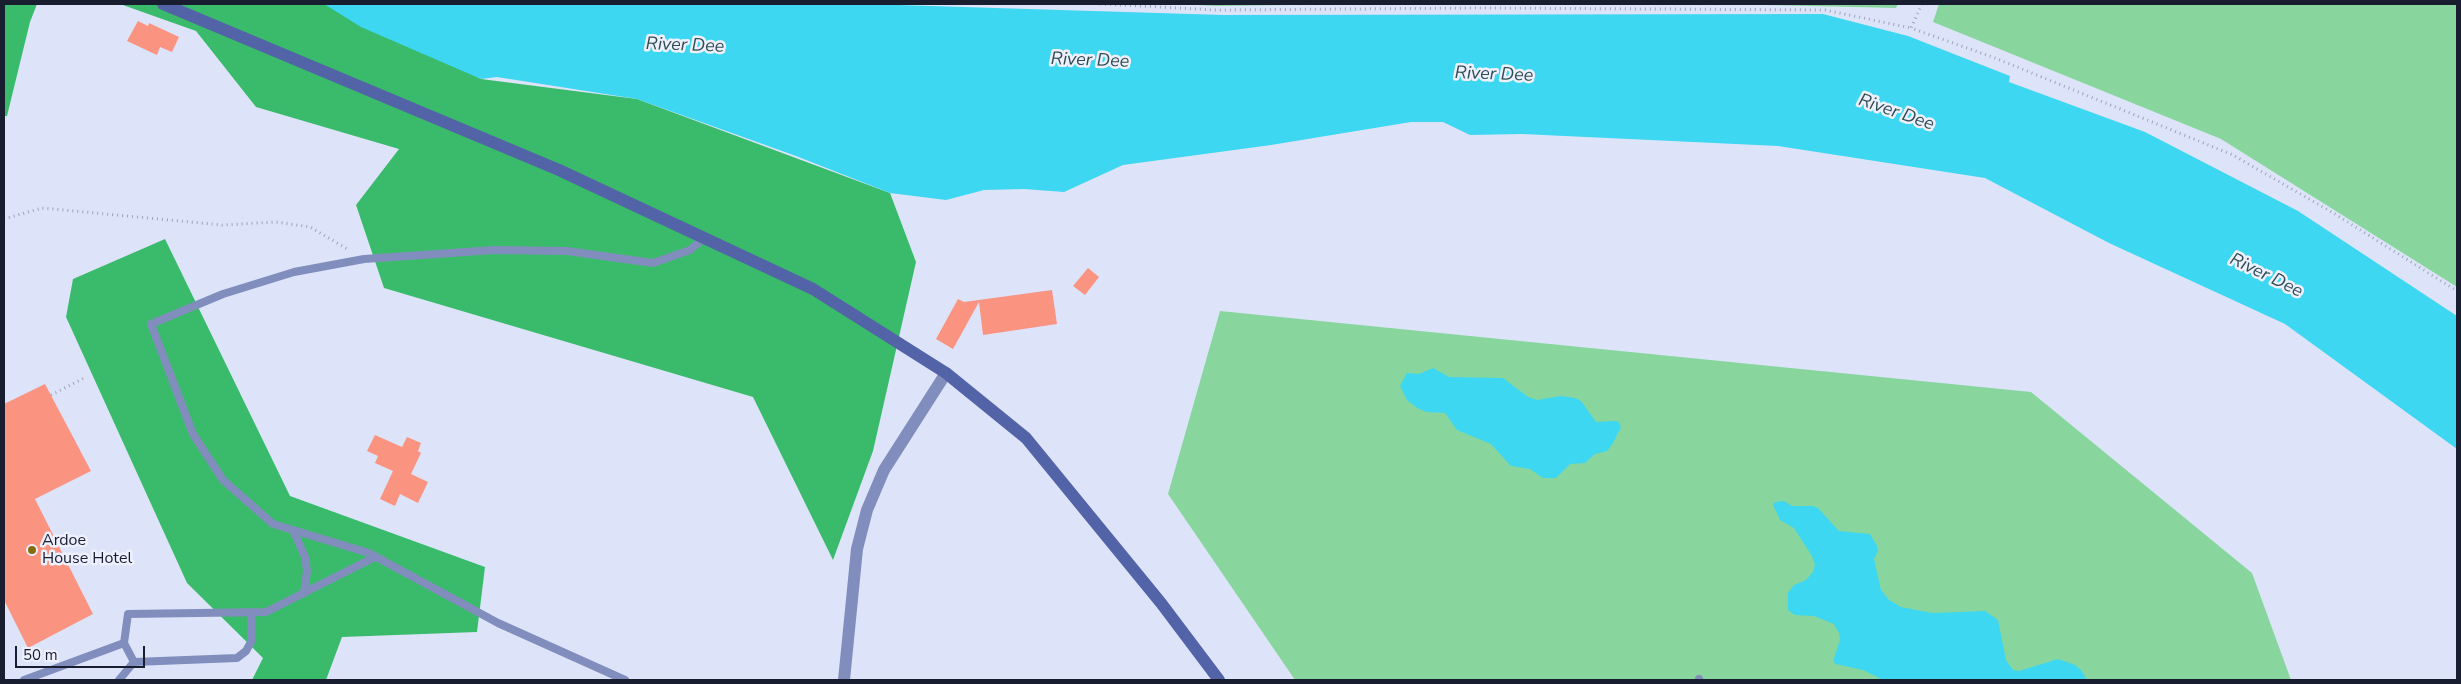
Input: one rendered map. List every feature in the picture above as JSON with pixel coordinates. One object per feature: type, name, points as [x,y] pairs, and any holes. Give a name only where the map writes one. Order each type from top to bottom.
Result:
[{"type":"main road","points":[[163,4],[559,170],[704,238],[813,290],[946,373],[1026,438],[1161,604],[1219,680]]},
{"type":"street","points":[[844,680],[857,549],[867,510],[884,470],[946,373]]},
{"type":"lane","points":[[625,680],[498,623],[375,557],[273,524],[223,480],[193,434],[151,324],[232,291],[294,272],[364,259],[494,250],[567,251],[653,263],[690,250],[704,238]]},
{"type":"lane","points":[[293,530],[300,542],[305,557],[307,571],[304,593]]},
{"type":"lane","points":[[134,662],[124,643],[128,614],[266,612],[375,557]]},
{"type":"lane","points":[[119,680],[134,662],[237,658],[246,651],[251,642],[251,612]]},
{"type":"lane","points":[[24,680],[124,643]]},
{"type":"path","points":[[1100,4],[1216,10],[1482,8],[1825,10],[1911,28],[1996,58],[2232,154],[2334,214],[2457,291]]},
{"type":"path","points":[[1911,28],[1922,4]]},
{"type":"path","points":[[4,219],[42,208],[222,225],[276,222],[310,228],[364,259]]},
{"type":"path","points":[[51,395],[86,377]]},
{"type":"green space","points":[[4,4],[37,4],[30,22],[7,116],[4,116]]},
{"type":"green space","points":[[120,4],[339,4],[481,79],[637,99],[890,193],[916,262],[873,451],[833,560],[753,397],[384,288],[356,205],[399,149],[256,107],[196,31]]},
{"type":"green space","points":[[1179,4],[1362,4],[1216,6]]},
{"type":"green space","points":[[1724,4],[1898,4],[1896,8]]},
{"type":"green space","points":[[1939,4],[2457,4],[2457,287],[2221,139],[1933,22]]},
{"type":"green space","points":[[165,239],[290,496],[485,567],[477,632],[342,637],[326,680],[252,680],[263,658],[187,583],[66,317],[73,279]]},
{"type":"green space","points":[[1220,311],[2031,392],[2252,573],[2291,680],[1295,680],[1168,494]]},
{"type":"water","name":"River Dee","points":[[324,4],[866,4],[1223,15],[1823,14],[1908,36],[2010,76],[2009,82],[2145,132],[2298,211],[2457,316],[2457,449],[2285,324],[2109,243],[1985,178],[1778,146],[1522,134],[1470,135],[1443,122],[1411,122],[1271,145],[1123,165],[1064,192],[1024,189],[984,190],[946,200],[890,193],[796,156],[637,99],[497,77],[481,79],[361,27]]},
{"type":"water","points":[[1433,368],[1449,377],[1503,378],[1528,397],[1537,400],[1561,396],[1575,398],[1581,401],[1596,422],[1619,422],[1621,427],[1607,451],[1595,454],[1585,463],[1570,464],[1556,478],[1543,478],[1530,469],[1511,466],[1491,444],[1457,430],[1445,413],[1427,412],[1417,408],[1407,400],[1400,386],[1407,373],[1419,374]]},
{"type":"water","points":[[1784,501],[1792,506],[1813,506],[1818,508],[1839,531],[1870,534],[1878,551],[1874,559],[1881,590],[1889,600],[1901,607],[1932,613],[1985,611],[1998,620],[2006,660],[2013,670],[2019,671],[2058,659],[2075,665],[2081,670],[2087,680],[1883,680],[1863,670],[1836,664],[1833,661],[1840,640],[1839,633],[1834,624],[1814,616],[1795,615],[1788,610],[1788,593],[1794,585],[1806,580],[1813,572],[1815,565],[1812,556],[1794,528],[1780,520],[1773,505],[1775,502]]},
{"type":"building","points":[[138,21],[148,26],[149,23],[179,37],[172,52],[160,47],[157,55],[127,41]]},
{"type":"building","points":[[1088,268],[1099,277],[1085,295],[1073,286]]},
{"type":"building","points":[[1052,290],[1057,324],[983,335],[979,302],[953,349],[936,339],[958,299],[964,302]]},
{"type":"building","name":"Ardoe House Hotel","points":[[45,384],[91,471],[35,499],[93,614],[28,648],[4,600],[4,404]]},
{"type":"building","points":[[375,435],[402,447],[407,437],[421,443],[418,451],[421,453],[411,474],[428,482],[418,503],[400,494],[395,506],[380,499],[393,471],[375,463],[378,456],[367,451]]},
{"type":"place","name":"Ardoe House Hotel","points":[[32,550]]}]
